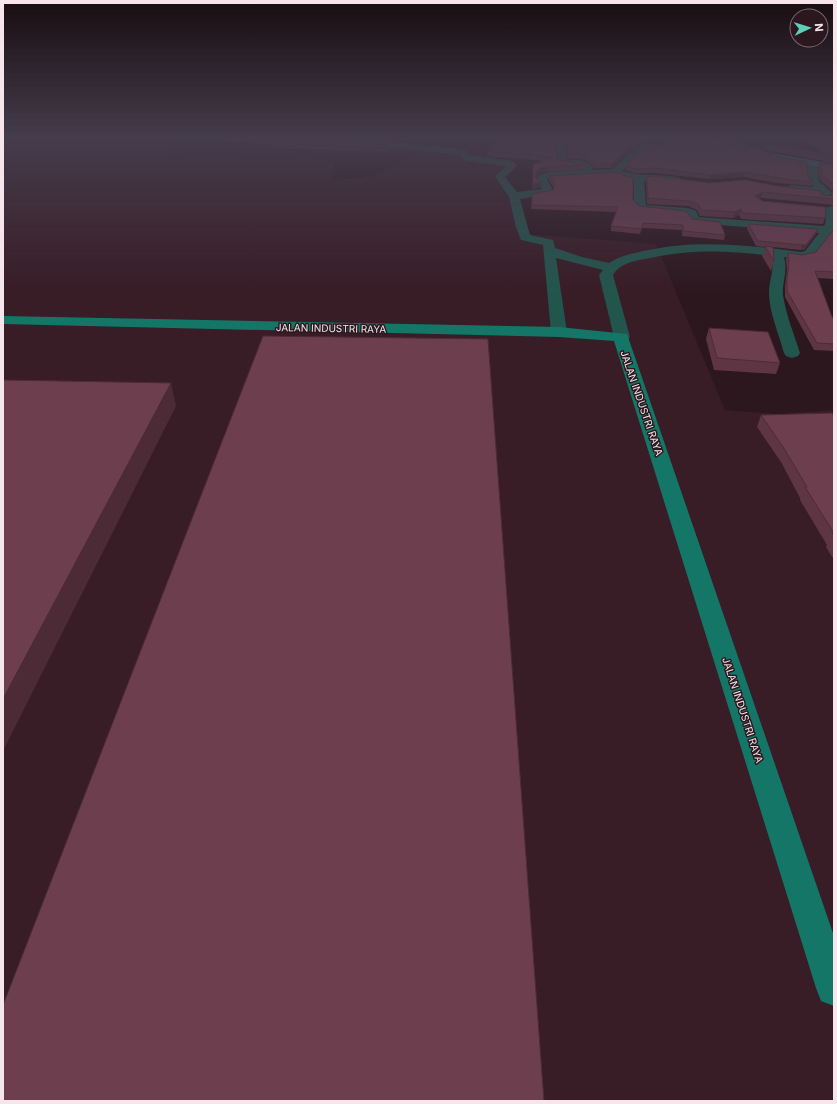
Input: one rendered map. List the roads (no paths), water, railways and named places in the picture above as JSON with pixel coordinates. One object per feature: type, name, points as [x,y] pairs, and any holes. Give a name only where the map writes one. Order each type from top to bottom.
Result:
[{"type":"street","points":[[508,190],[514,196],[520,225],[525,237],[549,243],[548,250],[559,332]]},
{"type":"street","points":[[514,196],[547,192],[548,190]]},
{"type":"street","points":[[639,190],[640,205],[643,208],[688,211],[692,213],[695,220],[828,230]]},
{"type":"street","points":[[799,190],[826,192]]},
{"type":"street","points":[[622,337],[606,275],[610,267],[621,261],[657,251],[692,246],[718,246],[805,255],[828,230],[832,222],[832,210],[823,208],[826,192]]},
{"type":"street","points":[[548,250],[573,260],[610,267]]},
{"type":"street","points":[[776,253],[780,267],[776,292],[779,310],[792,353]]},
{"type":"street","name":"JALAN INDUSTRI RAYA","points":[[3,320],[559,332],[622,337],[622,344],[834,988]]}]
